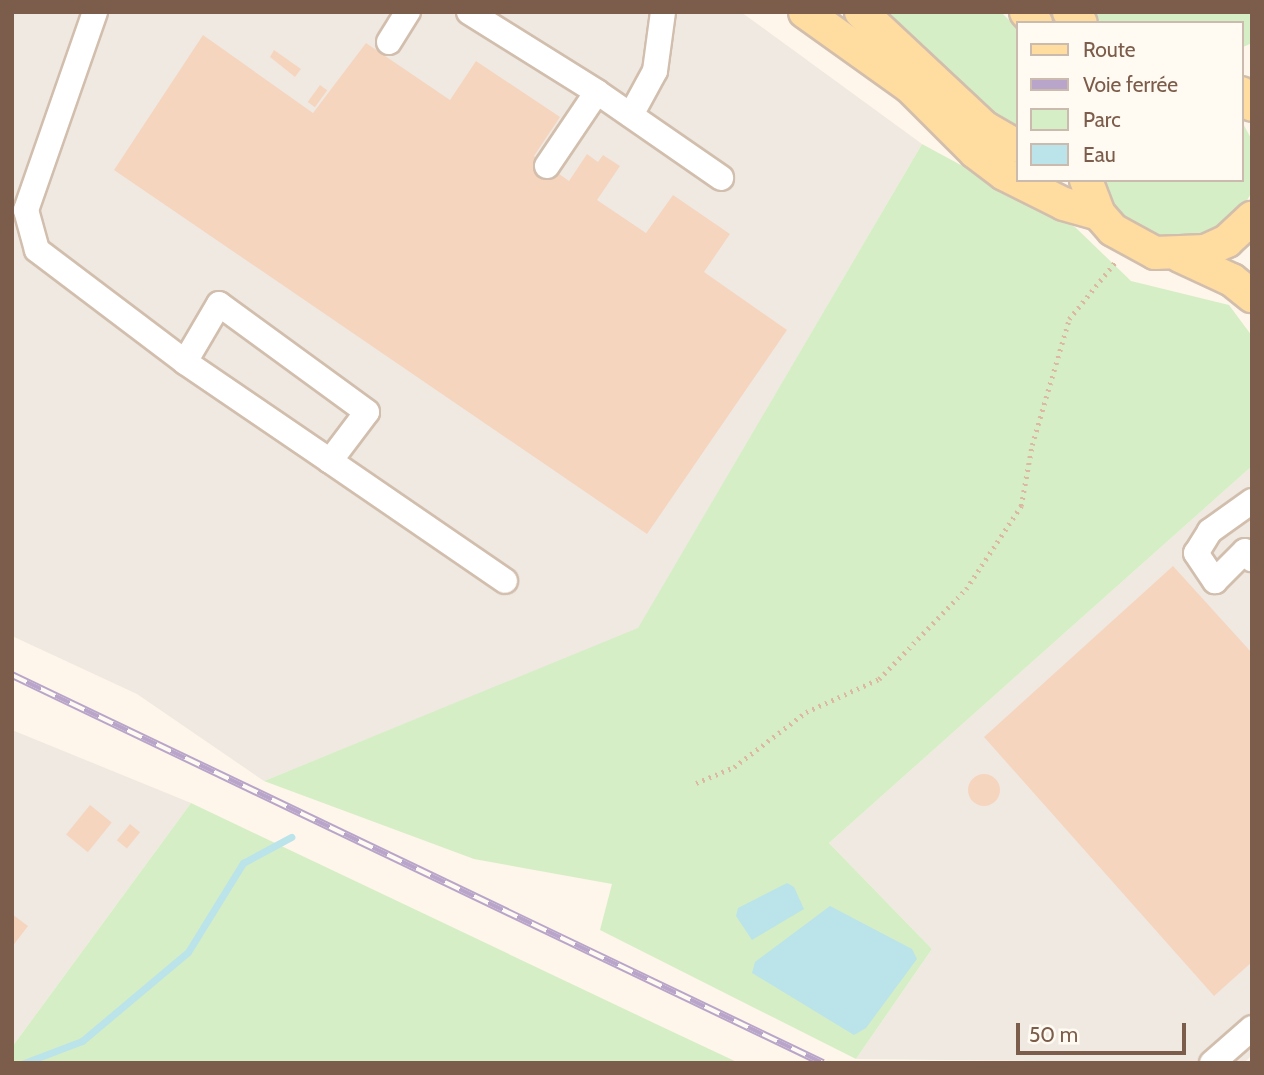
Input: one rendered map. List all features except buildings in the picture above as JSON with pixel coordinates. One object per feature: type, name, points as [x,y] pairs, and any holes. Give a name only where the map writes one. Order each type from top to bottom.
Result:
[{"type":"main road","points":[[805,12],[910,87],[975,152],[1016,180]]},
{"type":"main road","points":[[861,12],[984,127],[1016,145]]},
{"type":"main road","points":[[1020,182],[1064,204],[1099,214],[1131,243],[1155,253],[1180,256],[1232,280],[1252,296]]},
{"type":"main road","points":[[1087,182],[1099,214]]},
{"type":"main road","points":[[1180,256],[1227,242],[1252,218]]},
{"type":"lane","points":[[95,12],[19,205],[37,250],[185,362],[505,581]]},
{"type":"lane","points":[[389,42],[408,12]]},
{"type":"lane","points":[[469,12],[597,92],[721,178]]},
{"type":"lane","points":[[631,115],[655,71],[663,12]]},
{"type":"lane","points":[[547,166],[597,92]]},
{"type":"lane","points":[[185,362],[219,304],[367,412],[330,461]]},
{"type":"lane","points":[[1252,501],[1210,531],[1196,553],[1215,581],[1245,551],[1252,559]]},
{"type":"lane","points":[[1212,1063],[1252,1028]]},
{"type":"path","points":[[696,783],[734,767],[806,712],[879,679],[966,589],[1021,506],[1032,445],[1069,319],[1131,243]]},
{"type":"shaded area","points":[[12,12],[741,12],[922,144],[638,629],[264,781],[137,694],[12,636]]},
{"type":"shaded area","points":[[1252,466],[1252,1055],[1244,1063],[856,1059],[932,949],[829,843]]},
{"type":"shaded area","points":[[12,730],[191,803],[12,1047]]},
{"type":"green space","points":[[884,12],[1001,12],[1016,27],[1016,134]]},
{"type":"green space","points":[[1089,12],[1252,12],[1252,43],[1243,47],[1243,21],[1100,21]]},
{"type":"green space","points":[[1243,124],[1252,140],[1252,192],[1234,222],[1212,237],[1159,243],[1117,216],[1102,182],[1243,182]]},
{"type":"green space","points":[[922,144],[1075,227],[1131,281],[1229,305],[1252,336],[1252,466],[829,843],[932,949],[856,1059],[600,930],[612,884],[474,859],[264,781],[638,628]]},
{"type":"green space","points":[[191,803],[739,1063],[12,1063],[12,1047]]},
{"type":"water","points":[[787,883],[794,887],[804,909],[752,940],[736,916],[738,908]]},
{"type":"water","points":[[830,906],[912,949],[917,959],[866,1028],[854,1035],[752,973],[755,962]]},
{"type":"waterway","points":[[24,1063],[82,1041],[188,952],[243,863],[291,837]]},
{"type":"railway","points":[[12,675],[823,1063]]}]
